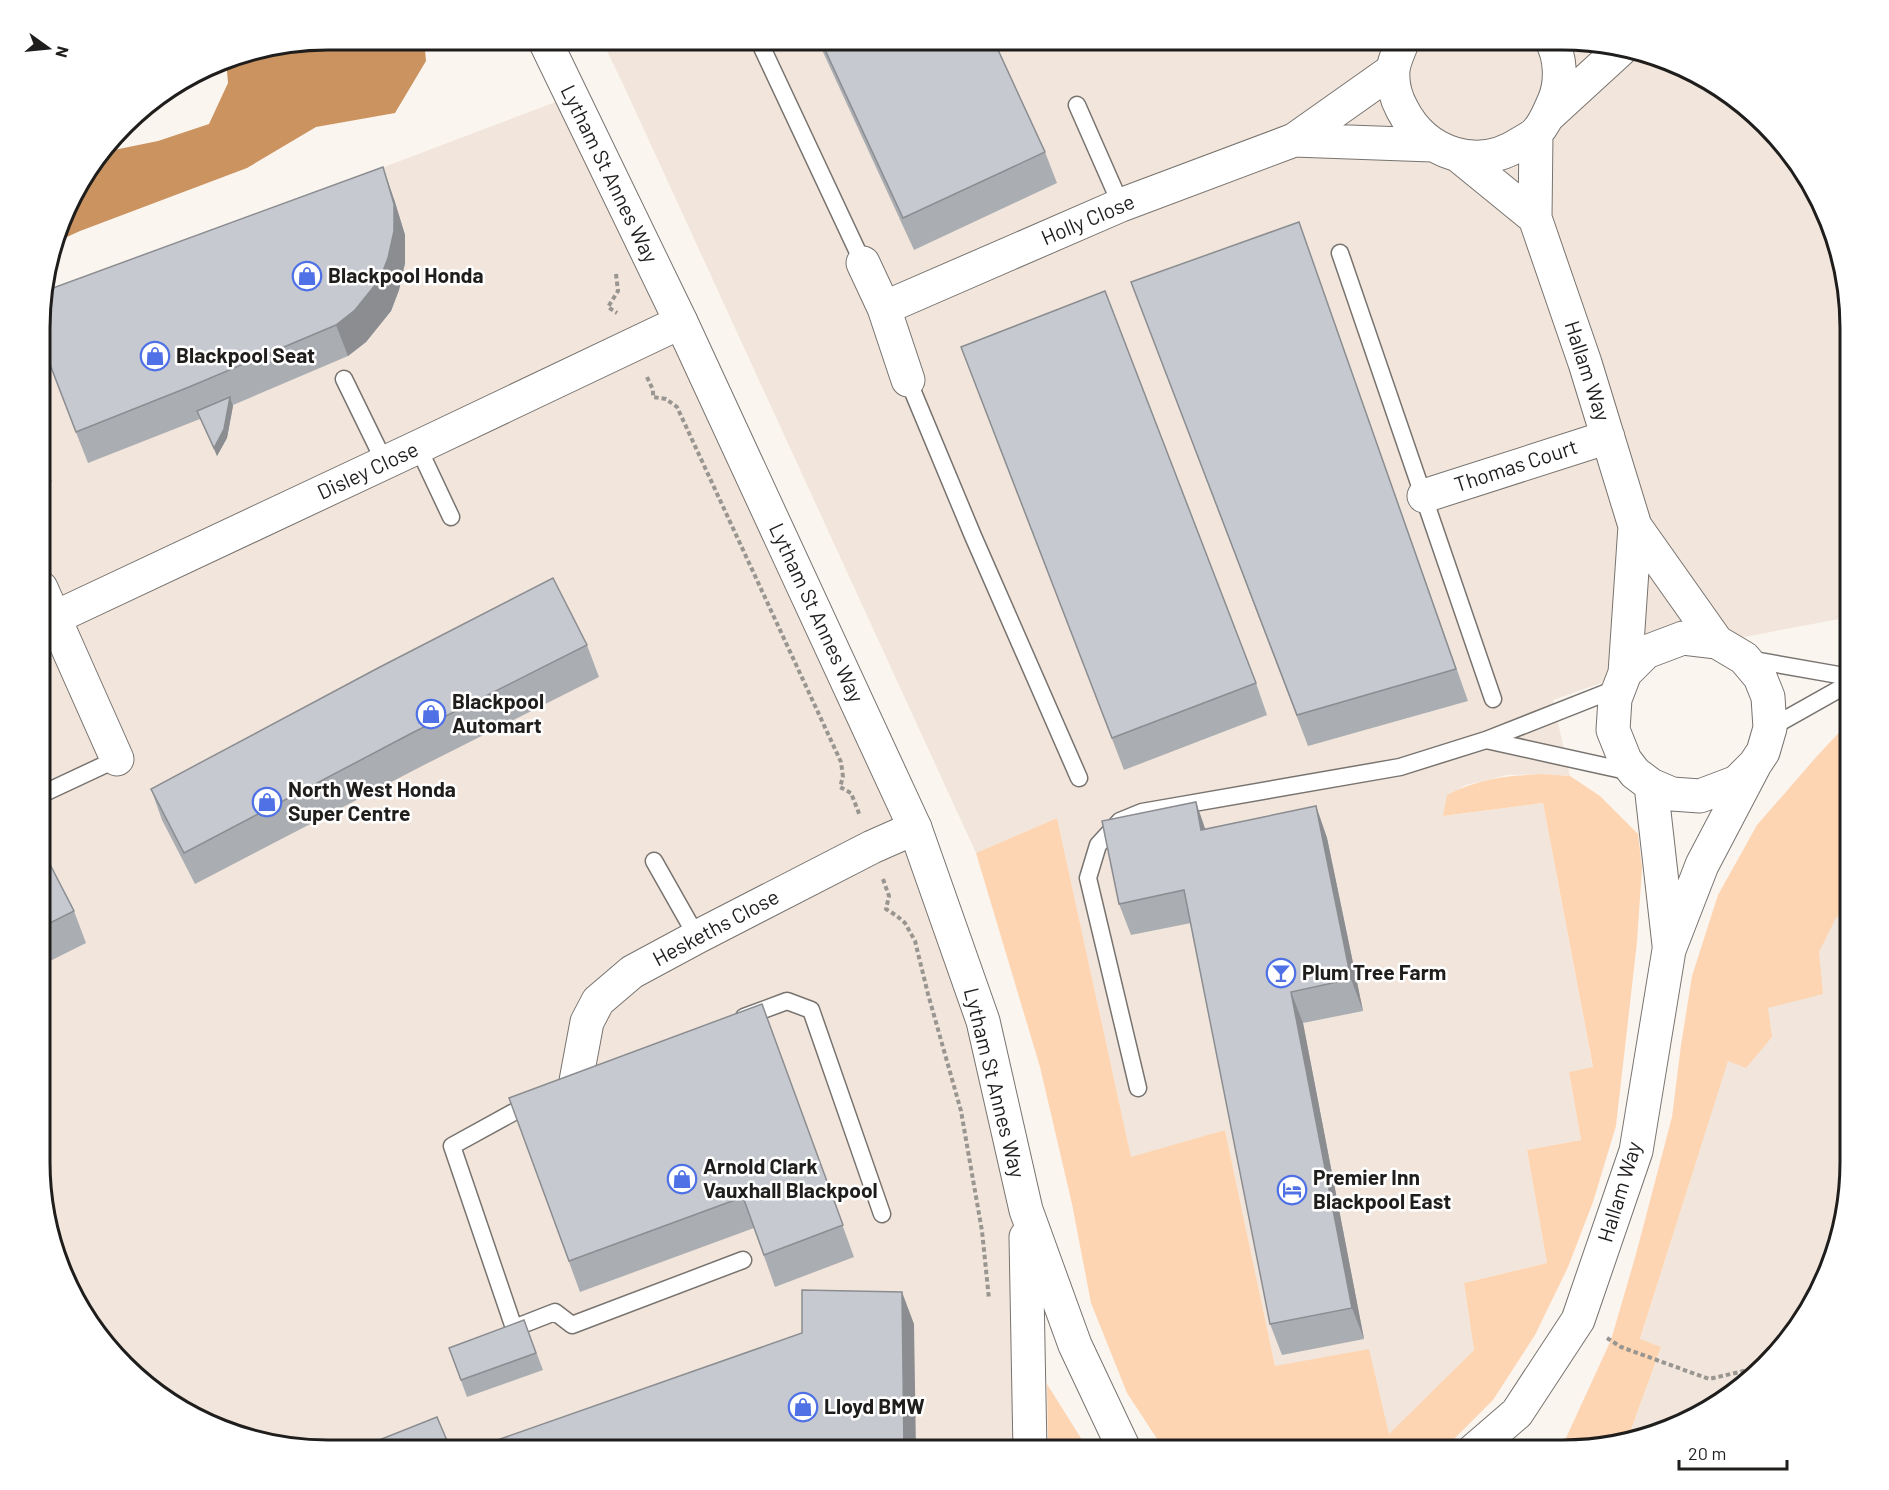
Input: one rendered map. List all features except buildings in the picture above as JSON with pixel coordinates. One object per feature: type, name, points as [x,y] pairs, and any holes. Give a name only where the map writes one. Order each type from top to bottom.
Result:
[{"type":"street","name":"Lytham St Annes Way","points":[[549,50],[681,322],[915,828],[983,1021],[1026,1210],[1075,1345],[1120,1440]]},
{"type":"street","points":[[1399,50],[1393,70],[1396,98],[1409,124],[1535,218]]},
{"type":"street","name":"Hallam Way","points":[[1554,50],[1559,64],[1557,93],[1541,125],[1535,218],[1585,363],[1635,526],[1730,650]]},
{"type":"street","name":"Holly Close","points":[[1294,140],[1446,151],[1481,158],[1509,151],[1541,125],[1614,55]]},
{"type":"street","name":"Holly Close","points":[[884,308],[1121,205],[1294,140],[1393,70]]},
{"type":"street","points":[[863,263],[884,308],[908,380]]},
{"type":"street","name":"Disley Close","points":[[54,618],[681,322]]},
{"type":"street","name":"Thomas Court","points":[[1424,496],[1608,437]]},
{"type":"street","name":"Hallam Way","points":[[1622,681],[1635,526]]},
{"type":"street","points":[[50,609],[117,759]]},
{"type":"street","points":[[1683,638],[1730,650],[1760,677],[1768,697],[1770,728],[1763,752],[1755,764],[1737,782],[1700,796],[1672,794],[1643,779],[1624,760],[1613,730],[1615,699],[1622,681],[1646,652],[1683,638]]},
{"type":"street","name":"Hallam Way","points":[[1486,1440],[1517,1413],[1578,1320],[1636,1151],[1669,950],[1702,865],[1755,764]]},
{"type":"street","name":"Hallam Way","points":[[1643,779],[1669,950]]},
{"type":"street","name":"Heskeths Close","points":[[568,1084],[587,1023],[598,1001],[632,972],[872,847],[915,828]]},
{"type":"street","name":"Lytham St Annes Way","points":[[1026,1210],[1030,1440]]},
{"type":"street","name":"Hallam Way","points":[[1512,1440],[1517,1413]]},
{"type":"lane","points":[[763,50],[863,263]]},
{"type":"lane","points":[[1077,105],[1121,205]]},
{"type":"lane","points":[[1340,253],[1493,699]]},
{"type":"lane","points":[[344,380],[385,463]]},
{"type":"lane","points":[[908,380],[973,536],[1079,778]]},
{"type":"lane","points":[[418,447],[451,517]]},
{"type":"lane","points":[[1730,650],[1840,675]]},
{"type":"lane","points":[[1138,1088],[1088,878],[1098,845],[1120,821],[1142,812],[1400,768],[1486,740],[1622,681]]},
{"type":"lane","points":[[1770,728],[1840,689]]},
{"type":"lane","points":[[1486,740],[1643,779]]},
{"type":"lane","points":[[50,790],[117,759]]},
{"type":"lane","points":[[654,861],[697,937]]},
{"type":"lane","points":[[733,1022],[788,1001],[811,1011],[882,1214]]},
{"type":"lane","points":[[568,1084],[452,1146],[514,1328],[555,1312],[572,1325],[743,1260]]},
{"type":"path","points":[[1578,1320],[1621,1347],[1709,1379],[1746,1370]]},
{"type":"shaded area","points":[[310,50],[425,50],[426,61],[395,113],[316,127],[247,168],[64,238],[78,205],[96,173],[114,150],[158,141],[209,124],[228,83],[227,69],[273,55]]},
{"type":"shaded area","points":[[606,50],[1579,50],[1616,55],[1651,64],[1684,78],[1716,96],[1758,131],[1793,173],[1811,205],[1825,238],[1837,291],[1840,328],[1840,619],[1717,642],[1553,700],[1570,776],[1507,775],[1466,785],[1447,796],[1444,816],[1543,803],[1593,1068],[1569,1072],[1581,1140],[1527,1150],[1547,1263],[1464,1283],[1474,1350],[1389,1435],[1379,1393],[1275,1366],[1225,1130],[1131,1158],[1057,818],[976,853]]},
{"type":"shaded area","points":[[571,96],[915,828],[1026,1210],[1030,1440],[310,1440],[291,1438],[238,1426],[205,1412],[173,1394],[144,1371],[119,1346],[96,1317],[78,1285],[59,1234],[50,1180],[51,301],[392,164]]},
{"type":"shaded area","points":[[1840,732],[1840,915],[1836,918],[1819,952],[1823,994],[1768,1008],[1772,1037],[1746,1068],[1728,1061],[1640,1339],[1661,1347],[1630,1432],[1598,1438],[1565,1440],[1611,1340],[1636,1254],[1672,1117],[1692,976],[1718,895],[1757,825]]},
{"type":"shaded area","points":[[1542,774],[1570,776],[1600,796],[1638,834],[1642,868],[1637,942],[1616,1126],[1593,1202],[1568,1267],[1535,1335],[1493,1400],[1453,1440],[1158,1440],[1127,1393],[1091,1303],[1072,1204],[1040,1067],[976,853],[1057,818],[1131,1157],[1225,1130],[1275,1366],[1369,1349],[1389,1434],[1474,1350],[1464,1283],[1547,1263],[1527,1150],[1581,1140],[1569,1072],[1593,1067],[1543,803],[1443,816],[1447,795],[1471,785],[1516,776]]},
{"type":"shaded area","points":[[1840,802],[1840,1162],[1834,1217],[1825,1252],[1811,1285],[1793,1317],[1770,1346],[1745,1371],[1716,1394],[1684,1412],[1651,1426],[1630,1432],[1661,1347],[1640,1340],[1728,1060]]},
{"type":"shaded area","points":[[1047,1384],[1082,1440],[1048,1440]]},
{"type":"place","name":"Blackpool Honda","points":[[307,276]]},
{"type":"place","name":"Blackpool Seat","points":[[155,356]]},
{"type":"place","name":"Blackpool Automart","points":[[431,714]]},
{"type":"place","name":"North West Honda Super Centre","points":[[267,802]]},
{"type":"place","name":"Plum Tree Farm","points":[[1281,973]]},
{"type":"place","name":"Arnold Clark Vauxhall Blackpool","points":[[682,1179]]},
{"type":"place","name":"Premier Inn Blackpool East","points":[[1292,1190]]},
{"type":"place","name":"Lloyd BMW","points":[[803,1407]]}]
